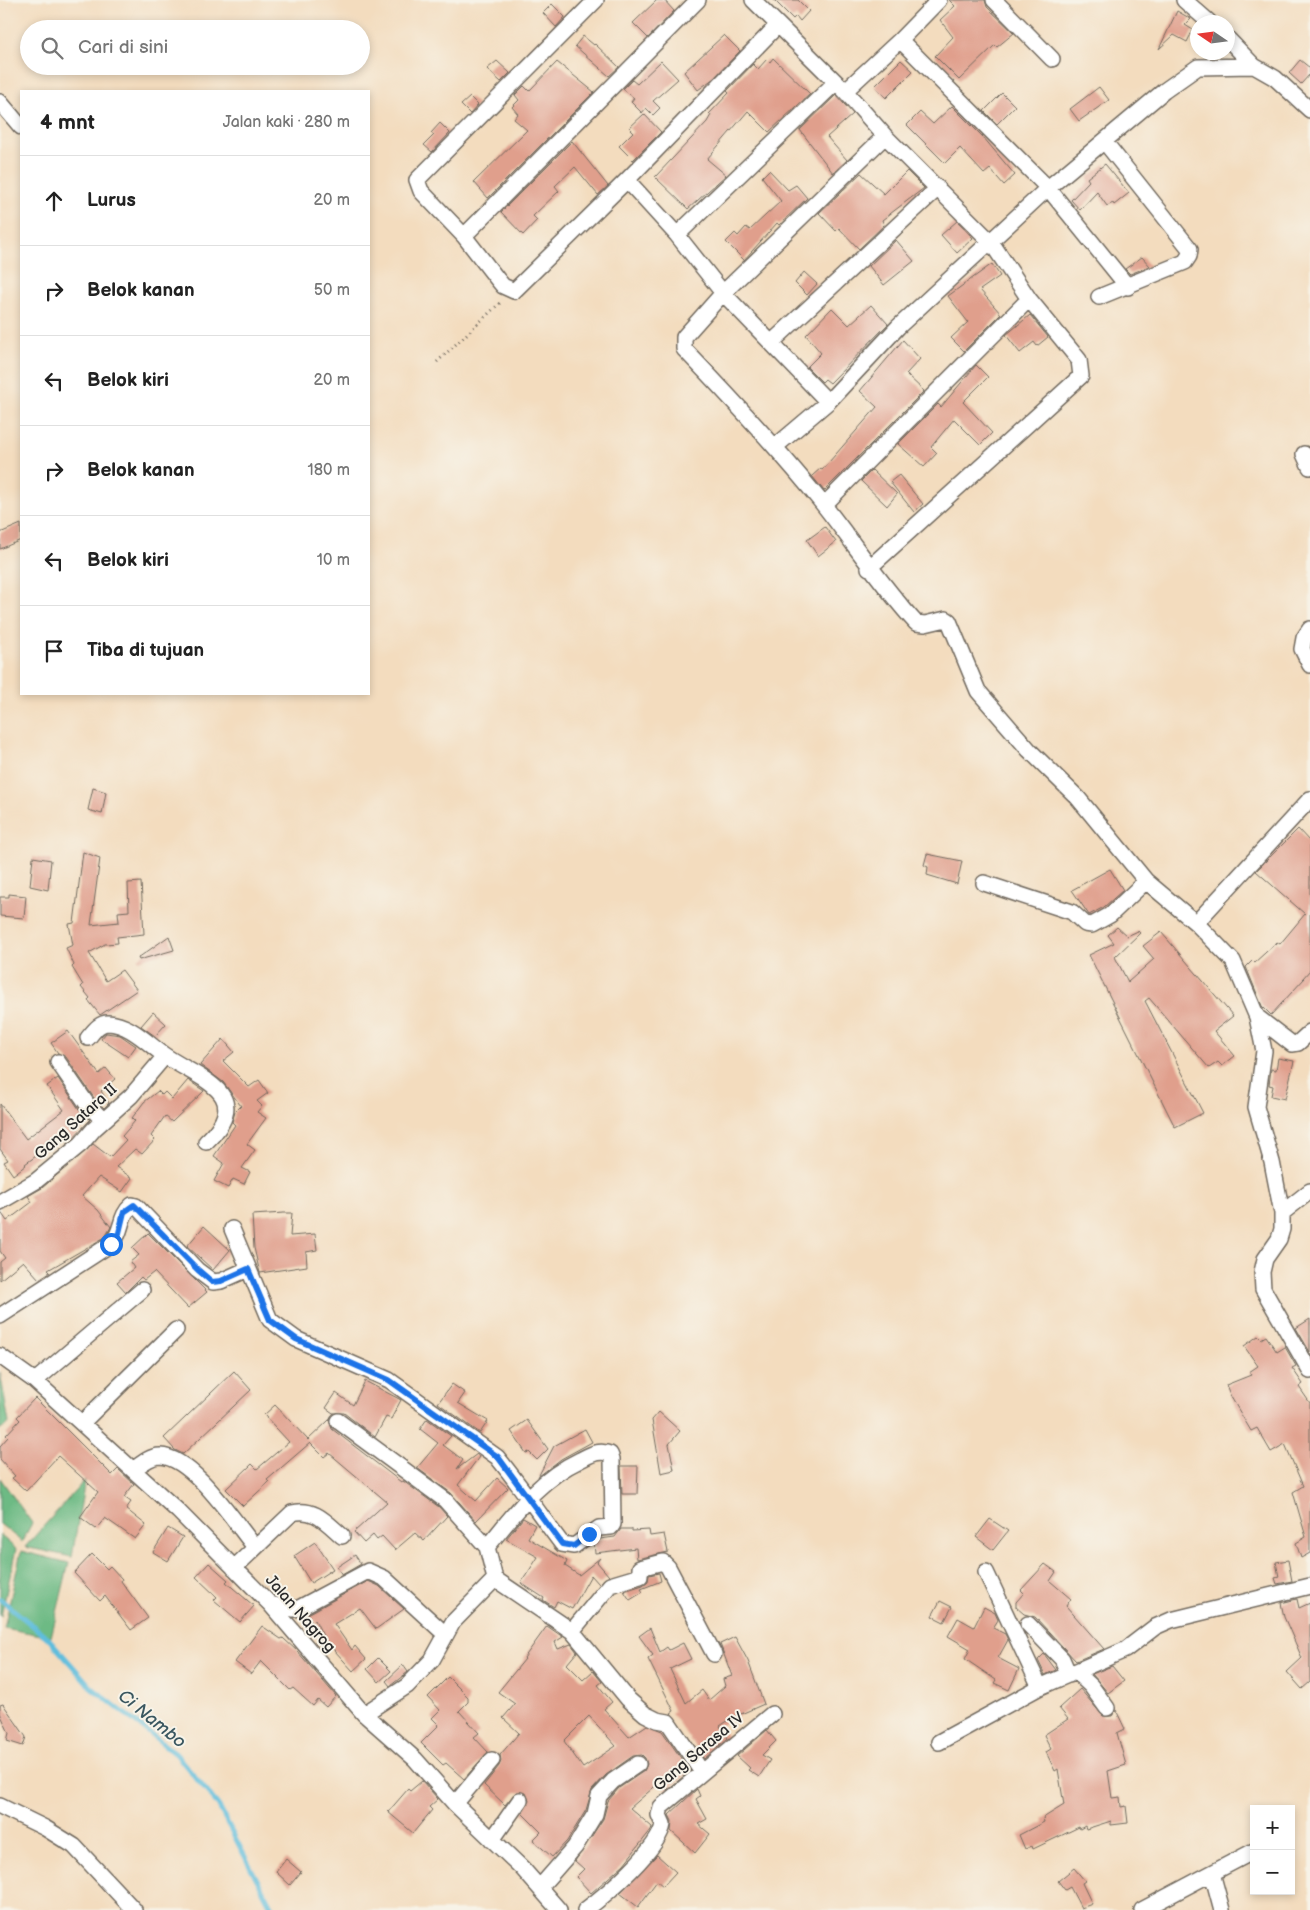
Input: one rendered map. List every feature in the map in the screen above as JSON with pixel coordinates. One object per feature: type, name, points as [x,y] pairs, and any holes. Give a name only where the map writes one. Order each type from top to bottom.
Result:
[{"type":"street","points":[[596,0],[417,180],[421,191],[464,236],[503,286],[514,291],[627,180],[778,25]]},
{"type":"street","points":[[464,236],[698,0]]},
{"type":"street","points":[[753,0],[991,242],[1029,299],[1079,360],[1080,376],[870,568]]},
{"type":"street","points":[[677,235],[840,87],[900,40],[939,0]]},
{"type":"street","points":[[994,0],[1052,59]]},
{"type":"street","points":[[1184,0],[1201,15]]},
{"type":"street","points":[[900,40],[1048,188],[1128,287]]},
{"type":"street","points":[[1235,46],[1254,66],[1275,78],[1310,110]]},
{"type":"street","points":[[776,446],[828,402],[898,327],[1048,188],[1164,91],[1198,67],[1254,66]]},
{"type":"street","points":[[0,102],[20,126]]},
{"type":"street","points":[[885,136],[723,293],[684,337],[684,349],[776,446],[824,505],[870,568],[916,623],[925,624],[946,619],[949,621],[978,691],[1029,750],[1078,798],[1146,881],[1196,923],[1233,961],[1257,1017],[1264,1051],[1256,1107],[1272,1162],[1282,1213],[1282,1229],[1279,1239],[1265,1259],[1262,1272],[1263,1289],[1310,1371]]},
{"type":"street","points":[[1099,296],[1128,287],[1185,262],[1189,256],[1190,249],[1104,141]]},
{"type":"street","points":[[627,180],[677,235],[723,293],[828,402]]},
{"type":"street","points":[[771,343],[938,188]]},
{"type":"street","points":[[824,505],[1029,299]]},
{"type":"street","points":[[1310,629],[1304,638],[1302,649],[1310,665]]},
{"type":"street","points":[[1196,923],[1310,799]]},
{"type":"street","points":[[984,883],[1072,912],[1085,924],[1092,925],[1110,914],[1146,881]]},
{"type":"street","points":[[1257,1017],[1292,1044],[1298,1043],[1310,1032]]},
{"type":"street","points":[[88,1038],[100,1024],[114,1024],[130,1030],[165,1056],[214,1084],[224,1099],[226,1115],[218,1130],[206,1142]]},
{"type":"street","name":"Gang Satara II","points":[[0,1202],[36,1181],[82,1144],[103,1120],[131,1096],[165,1056]]},
{"type":"street","points":[[58,1062],[87,1104],[103,1120]]},
{"type":"street","points":[[1282,1213],[1310,1191]]},
{"type":"street","points":[[0,1316],[111,1244],[118,1237],[124,1212],[132,1205],[136,1206],[212,1282],[221,1281],[248,1269]]},
{"type":"street","points":[[232,1230],[247,1261],[248,1269],[270,1320],[296,1339],[389,1380],[420,1400],[498,1457],[527,1497],[562,1544],[574,1546],[599,1528],[611,1527],[612,1459],[610,1454],[596,1453],[559,1470],[527,1497],[487,1547]]},
{"type":"street","points":[[35,1381],[142,1290]]},
{"type":"street","points":[[82,1423],[176,1330]]},
{"type":"street","name":"Jalan Nagrog","points":[[0,1356],[35,1381],[178,1511],[270,1604],[364,1714],[415,1759],[454,1804],[540,1888],[551,1907]]},
{"type":"street","points":[[338,1421],[445,1500],[487,1547],[496,1579],[572,1631],[628,1699],[645,1714],[657,1720],[668,1722],[702,1772]]},
{"type":"street","points":[[133,1470],[146,1460],[161,1456],[181,1464],[208,1489],[255,1547]]},
{"type":"street","points":[[234,1568],[292,1513],[301,1511],[317,1514],[342,1536]]},
{"type":"street","points":[[572,1631],[610,1585],[640,1576],[640,1568],[663,1562],[668,1567],[714,1654]]},
{"type":"street","points":[[270,1604],[293,1609],[299,1608],[368,1571],[384,1578],[446,1635]]},
{"type":"street","points":[[986,1572],[1040,1687]]},
{"type":"street","points":[[364,1714],[407,1686],[432,1660],[453,1622],[496,1579]]},
{"type":"street","points":[[939,1742],[1040,1687],[1125,1650],[1155,1627],[1171,1620],[1310,1586]]},
{"type":"street","points":[[1028,1624],[1062,1659],[1072,1673],[1091,1686],[1107,1708]]},
{"type":"street","name":"Gang Sarasa IV","points":[[585,1910],[626,1876],[660,1836],[663,1824],[659,1815],[661,1807],[772,1714]]},
{"type":"street","points":[[454,1804],[492,1760]]},
{"type":"street","points":[[540,1888],[575,1847],[595,1814],[599,1796],[612,1781],[638,1764]]},
{"type":"street","points":[[492,1840],[520,1800]]},
{"type":"street","points":[[0,1806],[44,1828],[74,1846],[134,1910]]},
{"type":"street","points":[[1142,1910],[1250,1853]]},
{"type":"street","points":[[1212,1873],[1222,1910]]},
{"type":"path","points":[[437,362],[514,291]]},
{"type":"green space","points":[[0,1372],[9,1423],[0,1430]]},
{"type":"green space","points":[[0,1478],[32,1523],[22,1542],[0,1524]]},
{"type":"green space","points":[[85,1480],[72,1557],[25,1547]]},
{"type":"green space","points":[[0,1535],[16,1549],[1,1616],[0,1615]]},
{"type":"green space","points":[[21,1551],[69,1563],[51,1637],[4,1628]]},
{"type":"building","points":[[657,0],[664,0],[674,11],[648,38],[633,23]]},
{"type":"building","points":[[774,0],[798,0],[809,11],[800,21],[796,16],[793,19]]},
{"type":"building","points":[[949,0],[985,0],[987,7],[1014,33],[997,47],[995,45],[959,80],[935,56],[953,37],[940,20],[955,6]]},
{"type":"building","points":[[552,4],[565,17],[556,27],[543,13]]},
{"type":"building","points":[[1177,11],[1190,18],[1185,25],[1190,28],[1190,36],[1187,42],[1174,35],[1159,49]]},
{"type":"building","points":[[724,35],[740,51],[714,78],[698,90],[684,72]]},
{"type":"building","points":[[583,36],[595,44],[619,67],[609,76],[575,46]]},
{"type":"building","points":[[773,58],[810,94],[769,132],[748,111],[707,159],[726,175],[688,209],[655,177],[707,122],[711,115],[709,114],[729,93],[727,91],[753,64],[758,69],[767,59],[770,62]]},
{"type":"building","points":[[901,60],[913,71],[886,98],[875,86]]},
{"type":"building","points":[[1300,60],[1310,68],[1310,74],[1301,84],[1289,73]]},
{"type":"building","points":[[497,61],[510,73],[501,82],[487,69]]},
{"type":"building","points":[[661,61],[678,79],[653,101],[660,108],[653,115],[646,108],[642,113],[631,102],[634,98],[623,89],[632,80],[637,84]]},
{"type":"building","points":[[557,62],[594,92],[488,198],[474,182],[527,130],[514,119],[518,114],[512,107],[519,100],[515,95],[524,86],[529,91]]},
{"type":"building","points":[[1099,87],[1109,100],[1079,121],[1070,109]]},
{"type":"building","points":[[1002,93],[1015,106],[997,124],[984,111]]},
{"type":"building","points":[[836,95],[853,114],[827,137],[847,160],[833,173],[800,130]]},
{"type":"building","points":[[470,97],[478,105],[470,114],[461,105]]},
{"type":"building","points":[[952,106],[983,137],[1015,175],[1004,185],[990,169],[984,174],[960,148],[945,163],[907,125],[920,112],[933,124]]},
{"type":"building","points":[[644,114],[661,132],[633,160],[619,146],[633,132],[629,128]]},
{"type":"building","points":[[440,123],[450,133],[432,152],[424,145],[434,135],[431,133]]},
{"type":"building","points":[[572,141],[608,186],[598,195],[575,167],[555,186],[559,191],[533,216],[537,220],[523,235],[501,212]]},
{"type":"building","points":[[1105,164],[1129,193],[1114,205],[1113,203],[1107,206],[1097,192],[1080,210],[1071,200],[1089,181],[1087,178]]},
{"type":"building","points":[[769,170],[788,190],[796,185],[807,198],[779,225],[777,223],[744,260],[726,242],[735,233],[738,236],[746,227],[750,230],[781,201],[762,177]]},
{"type":"building","points":[[907,171],[924,188],[882,220],[884,225],[859,249],[839,228],[836,231],[819,213],[861,173],[884,194]]},
{"type":"building","points":[[957,221],[973,238],[957,253],[941,235]]},
{"type":"building","points":[[896,240],[914,261],[884,285],[869,266]]},
{"type":"building","points":[[1142,257],[1150,266],[1130,274],[1125,269]]},
{"type":"building","points":[[992,264],[1000,276],[980,290],[1001,314],[964,351],[951,338],[968,322],[948,296]]},
{"type":"building","points":[[804,272],[817,284],[807,295],[795,283]]},
{"type":"building","points":[[871,305],[888,324],[830,383],[825,379],[822,382],[807,367],[821,353],[806,335],[832,308],[849,325]]},
{"type":"building","points":[[1030,315],[1048,337],[1037,346],[1034,342],[1020,353],[1006,335]]},
{"type":"building","points":[[903,340],[920,359],[906,374],[924,391],[824,491],[812,476],[821,468],[822,470],[877,407],[860,391]]},
{"type":"building","points":[[976,365],[988,377],[963,402],[992,433],[980,445],[954,419],[931,447],[937,453],[924,467],[898,444],[938,404],[941,407]]},
{"type":"building","points":[[872,470],[897,494],[887,506],[861,481]]},
{"type":"building","points":[[899,475],[923,504],[914,512],[890,482]]},
{"type":"building","points":[[20,524],[20,540],[0,549],[0,533]]},
{"type":"building","points":[[825,527],[836,542],[818,556],[807,540]]},
{"type":"building","points":[[93,788],[106,792],[102,814],[88,810]]},
{"type":"building","points":[[1298,829],[1310,842],[1310,970],[1271,1015],[1262,1006],[1246,967],[1252,961],[1254,963],[1277,942],[1280,944],[1305,914],[1256,871]]},
{"type":"building","points":[[83,852],[100,858],[91,925],[119,922],[118,912],[129,911],[128,883],[141,882],[144,934],[117,937],[118,943],[105,944],[89,953],[106,981],[122,970],[137,990],[100,1015],[88,1000],[90,998],[81,987],[83,985],[72,967],[74,965],[66,948],[73,945],[69,924],[74,923]]},
{"type":"building","points":[[927,854],[962,861],[957,884],[927,875],[928,867],[924,865]]},
{"type":"building","points":[[33,857],[51,860],[48,890],[30,886]]},
{"type":"building","points":[[1110,869],[1123,890],[1104,907],[1089,915],[1072,890]]},
{"type":"building","points":[[9,894],[26,896],[24,918],[0,916],[0,897],[9,897]]},
{"type":"building","points":[[1117,927],[1127,936],[1138,931],[1140,933],[1115,957],[1128,982],[1154,959],[1143,946],[1161,932],[1233,1016],[1214,1031],[1235,1056],[1222,1066],[1218,1062],[1209,1068],[1149,998],[1145,1001],[1203,1113],[1175,1127],[1089,955],[1114,943],[1108,935]]},
{"type":"building","points":[[169,936],[174,950],[139,960],[138,958]]},
{"type":"building","points":[[153,1012],[166,1024],[155,1036],[141,1026]]},
{"type":"building","points":[[68,1031],[99,1074],[106,1068],[115,1079],[101,1091],[109,1103],[104,1108],[94,1098],[66,1057],[58,1053],[51,1043]]},
{"type":"building","points":[[106,1033],[120,1035],[136,1046],[128,1057],[101,1039]]},
{"type":"building","points":[[223,1039],[234,1052],[223,1061],[249,1087],[259,1080],[268,1093],[257,1101],[262,1106],[257,1112],[266,1118],[247,1144],[255,1150],[242,1168],[250,1172],[244,1184],[233,1179],[228,1188],[214,1181],[224,1163],[214,1156],[235,1125],[232,1122],[235,1112],[241,1106],[223,1082],[200,1065]]},
{"type":"building","points":[[1278,1058],[1294,1061],[1285,1099],[1271,1096],[1273,1086],[1269,1085],[1271,1069],[1276,1070]]},
{"type":"building","points":[[58,1078],[79,1109],[90,1120],[69,1142],[64,1136],[13,1175],[4,1162],[8,1160],[0,1149],[0,1104],[26,1139],[64,1110],[47,1086]]},
{"type":"building","points":[[188,1080],[204,1091],[172,1122],[165,1116],[151,1136],[155,1140],[142,1154],[135,1149],[116,1167],[132,1178],[122,1192],[99,1177],[82,1196],[98,1210],[111,1227],[105,1237],[48,1270],[50,1272],[39,1279],[23,1261],[0,1280],[0,1262],[5,1258],[0,1251],[0,1211],[7,1221],[32,1202],[28,1196],[42,1188],[93,1144],[110,1157],[126,1140],[122,1136],[135,1121],[132,1118],[144,1102],[158,1091],[162,1095],[165,1092],[172,1099]]},
{"type":"building","points":[[292,1213],[290,1236],[315,1234],[317,1250],[306,1252],[307,1266],[260,1273],[254,1248],[252,1215]]},
{"type":"building","points":[[204,1226],[230,1250],[213,1270],[187,1246]]},
{"type":"building","points":[[148,1233],[207,1292],[188,1308],[154,1272],[144,1280],[141,1277],[126,1292],[117,1282],[134,1268],[130,1262],[139,1255],[132,1248]]},
{"type":"building","points":[[1310,1319],[1310,1352],[1296,1328]]},
{"type":"building","points":[[1258,1336],[1261,1339],[1266,1336],[1277,1352],[1285,1347],[1296,1366],[1292,1368],[1303,1384],[1299,1387],[1310,1403],[1310,1553],[1301,1558],[1296,1543],[1306,1537],[1293,1492],[1303,1486],[1285,1444],[1271,1452],[1257,1428],[1251,1431],[1226,1385],[1251,1375],[1249,1372],[1258,1366],[1244,1346]]},
{"type":"building","points":[[234,1371],[251,1390],[183,1454],[175,1450],[164,1438]]},
{"type":"building","points":[[365,1381],[401,1400],[391,1419],[386,1417],[375,1437],[344,1413],[333,1413],[326,1408],[336,1393],[353,1405]]},
{"type":"building","points":[[452,1384],[465,1393],[458,1403],[488,1421],[480,1433],[438,1403]]},
{"type":"building","points":[[35,1398],[112,1475],[118,1469],[134,1484],[124,1497],[131,1502],[126,1509],[146,1525],[135,1539],[105,1518],[96,1529],[80,1517],[98,1492],[58,1456],[26,1491],[12,1478],[15,1476],[0,1459],[0,1446],[8,1437],[6,1435],[20,1420],[17,1417]]},
{"type":"building","points":[[275,1405],[308,1440],[329,1420],[332,1429],[401,1482],[403,1481],[439,1507],[447,1516],[424,1541],[415,1533],[395,1550],[382,1536],[377,1540],[373,1535],[364,1543],[354,1532],[387,1502],[329,1453],[324,1457],[310,1443],[267,1480],[269,1482],[243,1506],[226,1489],[252,1464],[257,1469],[289,1442],[264,1415]]},
{"type":"building","points":[[659,1412],[680,1431],[669,1444],[674,1470],[661,1473],[652,1420]]},
{"type":"building","points":[[427,1419],[451,1436],[443,1445],[463,1460],[457,1469],[477,1454],[479,1457],[458,1485],[476,1501],[497,1478],[508,1488],[476,1521],[451,1493],[417,1468],[438,1443],[420,1429]]},
{"type":"building","points":[[527,1420],[548,1449],[537,1460],[529,1452],[526,1453],[511,1431]]},
{"type":"building","points":[[585,1429],[592,1442],[561,1459],[538,1477],[554,1446]]},
{"type":"building","points":[[621,1466],[638,1466],[637,1494],[622,1494]]},
{"type":"building","points":[[523,1518],[535,1525],[528,1538],[567,1561],[565,1566],[579,1575],[600,1558],[597,1562],[609,1576],[599,1584],[591,1575],[572,1609],[557,1601],[554,1607],[543,1600],[544,1598],[521,1583],[538,1557],[506,1539]]},
{"type":"building","points":[[990,1519],[1008,1531],[993,1550],[976,1537]]},
{"type":"building","points":[[168,1528],[183,1537],[168,1561],[153,1552]]},
{"type":"building","points":[[621,1529],[632,1529],[632,1531],[649,1530],[650,1536],[664,1534],[668,1552],[637,1559],[636,1548],[595,1553],[594,1543],[600,1539],[615,1537]]},
{"type":"building","points":[[315,1542],[333,1569],[311,1583],[294,1556]]},
{"type":"building","points":[[92,1554],[107,1569],[110,1566],[122,1579],[121,1581],[148,1618],[131,1630],[105,1596],[100,1601],[74,1573]]},
{"type":"building","points":[[355,1555],[361,1564],[342,1575],[337,1567]]},
{"type":"building","points":[[1288,1560],[1292,1581],[1277,1584],[1275,1578],[1279,1577],[1276,1562]]},
{"type":"building","points":[[209,1563],[228,1580],[226,1582],[254,1606],[240,1622],[214,1600],[217,1597],[196,1577]]},
{"type":"building","points":[[1045,1564],[1056,1572],[1050,1581],[1071,1599],[1066,1606],[1104,1649],[1076,1661],[1035,1617],[1024,1614],[1016,1607],[1016,1602],[1024,1593],[1021,1590]]},
{"type":"building","points":[[659,1573],[661,1581],[641,1589],[643,1592],[630,1600],[624,1591],[643,1585],[648,1581],[649,1575]]},
{"type":"building","points":[[368,1581],[379,1586],[404,1609],[376,1629],[360,1608],[334,1624],[352,1650],[355,1646],[366,1659],[353,1671],[325,1640],[315,1620],[311,1621],[308,1614]]},
{"type":"building","points":[[1297,1599],[1299,1608],[1310,1603],[1310,1682],[1302,1689],[1287,1672],[1302,1658],[1284,1617],[1281,1603]]},
{"type":"building","points":[[940,1601],[952,1607],[944,1622],[932,1616]]},
{"type":"building","points":[[984,1607],[995,1613],[998,1620],[993,1628],[1005,1634],[1008,1640],[998,1658],[1019,1669],[1009,1690],[994,1683],[996,1680],[965,1659],[970,1649],[948,1636],[958,1618],[974,1627]]},
{"type":"building","points":[[262,1626],[281,1639],[283,1638],[297,1651],[336,1696],[326,1707],[318,1700],[313,1706],[293,1688],[290,1690],[261,1661],[251,1674],[235,1662]]},
{"type":"building","points":[[547,1626],[563,1637],[555,1642],[558,1649],[571,1644],[577,1652],[567,1664],[583,1680],[593,1671],[602,1682],[598,1685],[612,1702],[604,1709],[629,1737],[647,1725],[662,1731],[690,1771],[667,1790],[661,1781],[630,1808],[652,1827],[651,1830],[624,1864],[591,1893],[576,1877],[584,1869],[575,1861],[603,1819],[608,1801],[619,1788],[644,1771],[647,1764],[642,1755],[633,1756],[606,1775],[592,1790],[586,1810],[567,1841],[552,1857],[533,1840],[541,1832],[522,1813],[529,1801],[526,1793],[516,1792],[505,1805],[484,1785],[499,1766],[501,1761],[500,1755],[519,1733],[503,1718],[515,1704],[498,1692]],"holes":[[[589,1716],[616,1746],[583,1768],[564,1741]]]},
{"type":"building","points":[[650,1628],[660,1652],[667,1647],[669,1650],[683,1643],[691,1659],[670,1669],[686,1703],[702,1690],[709,1700],[725,1686],[723,1679],[732,1676],[720,1644],[735,1637],[748,1661],[764,1704],[732,1718],[720,1726],[728,1738],[704,1759],[671,1713],[674,1711],[648,1659],[653,1655],[639,1636]]},
{"type":"building","points":[[1044,1654],[1056,1670],[1045,1675],[1038,1660]]},
{"type":"building","points":[[378,1658],[391,1671],[379,1682],[367,1669]]},
{"type":"building","points":[[403,1665],[408,1672],[390,1686],[386,1681]]},
{"type":"building","points":[[1112,1666],[1124,1681],[1108,1693],[1092,1674]]},
{"type":"building","points":[[448,1677],[468,1697],[468,1702],[459,1711],[479,1733],[474,1737],[488,1752],[464,1779],[446,1763],[443,1765],[421,1743],[439,1725],[432,1718],[440,1710],[428,1697]]},
{"type":"building","points":[[1080,1689],[1103,1716],[1112,1716],[1116,1710],[1125,1729],[1117,1733],[1126,1765],[1108,1771],[1112,1798],[1120,1797],[1121,1807],[1126,1806],[1128,1823],[1111,1825],[1111,1821],[1086,1829],[1085,1826],[1080,1829],[1079,1827],[1033,1849],[1032,1846],[1025,1849],[1019,1835],[1044,1822],[1043,1818],[1064,1805],[1058,1769],[1055,1771],[1046,1752],[1051,1749],[1044,1735],[1068,1719],[1059,1708]]},
{"type":"building","points":[[3,1704],[26,1737],[23,1746],[7,1741],[9,1733],[0,1713],[0,1705]]},
{"type":"building","points":[[767,1730],[776,1741],[762,1755],[770,1760],[759,1777],[748,1770],[750,1768],[737,1756]]},
{"type":"building","points":[[422,1781],[438,1799],[429,1807],[432,1810],[413,1833],[388,1812],[408,1789],[410,1791]]},
{"type":"building","points":[[697,1789],[700,1796],[696,1799],[707,1819],[698,1824],[710,1834],[695,1853],[671,1831],[672,1821],[669,1815]]},
{"type":"building","points":[[657,1855],[676,1872],[663,1886],[657,1881],[638,1907],[620,1893]]},
{"type":"building","points":[[286,1859],[301,1872],[290,1885],[276,1872]]},
{"type":"building","points":[[1074,1868],[1085,1881],[1082,1883],[1092,1904],[1081,1908],[1070,1887],[1065,1890],[1058,1881]]},
{"type":"waterway","name":"Ci Nambo","points":[[0,1599],[48,1638],[91,1687],[176,1754],[218,1805],[273,1910]]},
{"type":"route","points":[[111,1244],[118,1237],[124,1212],[134,1205],[212,1282],[221,1281],[248,1269],[270,1320],[296,1339],[344,1362],[389,1380],[420,1400],[498,1457],[562,1544],[574,1546],[589,1534]]}]
